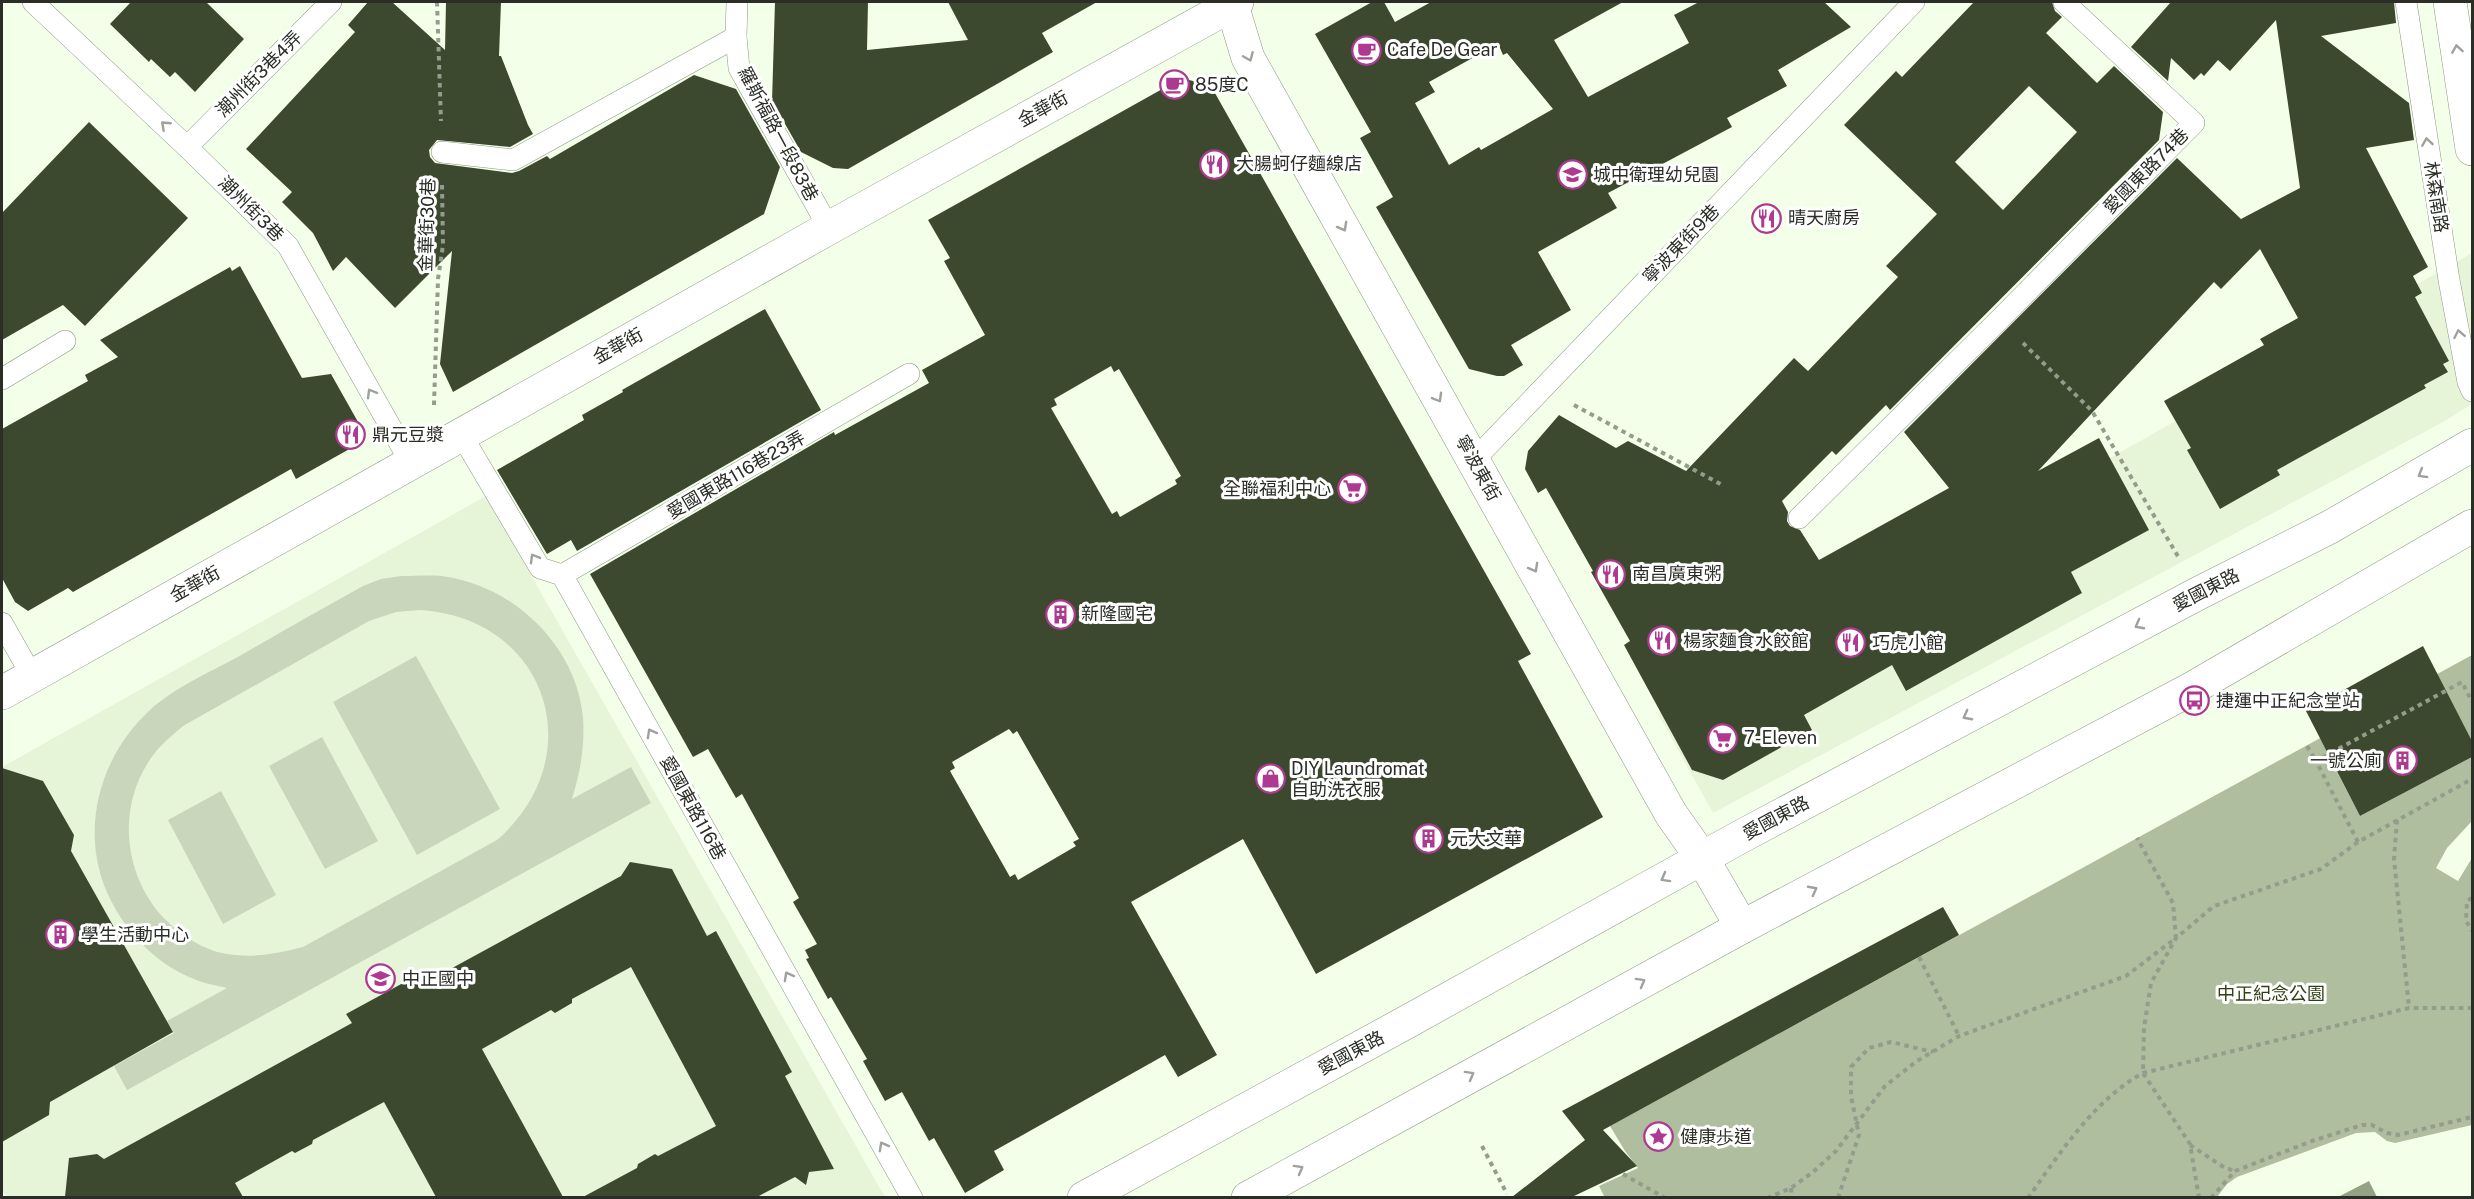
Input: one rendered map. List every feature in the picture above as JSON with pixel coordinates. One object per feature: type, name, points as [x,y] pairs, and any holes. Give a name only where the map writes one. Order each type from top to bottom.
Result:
[{"type":"street","name":"金華街","points":[[2,693],[1233,2]]},
{"type":"street","name":"寧波東街","points":[[1233,2],[1248,58],[1671,814],[1701,858],[1742,927]]},
{"type":"street","points":[[2450,2],[2472,149]]},
{"type":"street","name":"愛國東路","points":[[1084,1197],[1405,1023],[1701,858],[2199,593],[2330,528],[2472,445]]},
{"type":"street","points":[[1248,1197],[1742,927],[2191,689],[2472,526]]},
{"type":"lane","name":"潮州街3巷","points":[[33,2],[288,246],[422,456]]},
{"type":"lane","name":"潮州街3巷4弄","points":[[187,147],[331,2]]},
{"type":"lane","name":"羅斯福路一段83巷","points":[[737,2],[736,38],[739,68],[828,228]]},
{"type":"lane","name":"寧波東街9巷","points":[[1474,460],[1914,2]]},
{"type":"lane","name":"愛國東路74巷","points":[[1799,518],[2194,123],[2064,2]]},
{"type":"lane","name":"林森南路","points":[[2406,2],[2449,280],[2468,382],[2472,391]]},
{"type":"lane","points":[[442,152],[513,160],[736,38]]},
{"type":"lane","points":[[2,379],[65,341]]},
{"type":"lane","name":"愛國東路116巷23弄","points":[[562,575],[909,374]]},
{"type":"lane","points":[[461,434],[540,568],[562,575]]},
{"type":"lane","name":"愛國東路116巷","points":[[562,575],[912,1197]]},
{"type":"lane","points":[[2,623],[32,676]]},
{"type":"path","name":"金華街30巷","points":[[422,456],[443,245],[437,2]]},
{"type":"path","points":[[1999,320],[2092,411],[2199,593]]},
{"type":"path","points":[[1547,384],[1570,402],[1724,486]]},
{"type":"path","points":[[2316,761],[2462,682],[2472,702]]},
{"type":"path","points":[[2307,746],[2358,842]]},
{"type":"path","points":[[1767,1197],[1791,1188],[1836,1151],[1885,1086],[1917,1061],[1959,1036],[2073,997],[2126,976],[2214,906],[2321,869],[2358,842],[2472,779]]},
{"type":"path","points":[[2397,820],[2394,859],[2409,1008]]},
{"type":"path","points":[[2137,838],[2173,903],[2176,938],[2151,983],[2144,1028],[2143,1073],[2190,1144],[2224,1168],[2235,1171]]},
{"type":"path","points":[[2472,898],[2468,901],[2466,921],[2472,931]]},
{"type":"path","points":[[1918,957],[1959,1036]]},
{"type":"path","points":[[2028,1197],[2079,1129],[2123,1084],[2143,1073],[2409,1008],[2472,1008]]},
{"type":"path","points":[[1838,1197],[1859,1135],[1851,1096],[1851,1067],[1869,1048],[1891,1042],[1933,1052]]},
{"type":"path","points":[[2211,1197],[2235,1171],[2312,1141],[2362,1125],[2372,1125],[2398,1135],[2472,1117]]},
{"type":"path","points":[[2190,1144],[2199,1197]]},
{"type":"path","points":[[1482,1146],[1507,1194]]},
{"type":"path","points":[[1623,1174],[1665,1197]]},
{"type":"path","points":[[1791,1188],[1792,1197]]},
{"type":"path","points":[[1718,1197],[1745,1197]]},
{"type":"shaded area","points":[[2472,253],[2472,404],[2443,422],[1713,813],[1658,714]]},
{"type":"shaded area","name":"中正國中","points":[[486,496],[885,1197],[8,1197],[2,1191],[2,767]]},
{"type":"shaded area","points":[[401,576],[442,576],[468,582],[493,592],[516,606],[537,623],[554,644],[568,667],[578,692],[583,718],[583,750],[572,799],[631,767],[651,803],[127,1090],[114,1066],[174,1033],[167,1021],[227,988],[188,977],[157,957],[131,932],[111,901],[97,861],[95,838],[100,791],[108,768],[119,747],[133,728],[160,701],[195,679],[363,586],[381,579]],"holes":[[[419,610],[463,618],[499,637],[525,664],[542,696],[548,732],[543,770],[526,806],[497,840],[303,947],[293,950],[253,956],[213,951],[181,933],[167,921],[147,896],[137,876],[131,854],[129,832],[130,810],[136,788],[145,767],[162,745],[183,726],[369,621],[396,612]]]},
{"type":"shaded area","points":[[416,656],[500,809],[417,855],[333,702]]},
{"type":"shaded area","points":[[322,737],[378,841],[325,869],[269,766]]},
{"type":"shaded area","points":[[221,791],[276,895],[223,924],[168,820]]},
{"type":"shaded area","points":[[2369,1181],[2377,1197],[2338,1197]]},
{"type":"green space","name":"中正紀念公園","points":[[2472,655],[2472,741],[2451,701],[2333,764],[2360,816],[2472,757],[2472,821],[2447,848],[2436,868],[2458,881],[2472,858],[2472,1125],[2395,1143],[2387,1141],[2375,1132],[2356,1133],[2237,1177],[2227,1184],[2217,1197],[1605,1198],[1599,1186],[1638,1168],[1610,1126]]},
{"type":"building","points":[[131,2],[206,2],[244,39],[195,92],[175,72],[170,77],[151,59],[149,62],[110,24]]},
{"type":"building","points":[[368,2],[392,2],[445,50],[446,2],[501,2],[499,56],[501,56],[533,134],[510,147],[437,140],[429,150],[430,157],[435,163],[512,173],[519,171],[547,156],[550,159],[694,75],[736,89],[780,167],[764,214],[453,392],[440,364],[452,251],[395,308],[346,257],[333,271],[313,233],[282,202],[292,192],[246,149],[355,32],[348,25]]},
{"type":"building","points":[[775,2],[868,2],[867,50],[968,40],[948,2],[1097,2],[1042,33],[1053,52],[848,169],[833,168],[801,152],[772,101]]},
{"type":"building","points":[[1372,2],[1384,2],[1395,22],[1431,2],[1623,2],[1554,40],[1588,97],[1689,43],[1674,15],[1699,2],[1824,2],[1851,27],[1778,70],[1787,86],[1727,118],[1732,127],[1608,193],[1617,208],[1538,252],[1571,310],[1511,345],[1523,365],[1504,376],[1469,369],[1376,207],[1393,197],[1360,138],[1371,132],[1315,34]],"holes":[[[1500,48],[1503,55],[1507,53],[1553,109],[1481,150],[1479,147],[1449,165],[1415,103],[1435,92],[1429,82],[1487,50],[1489,54]]]},
{"type":"building","points":[[1974,2],[2052,2],[2055,11],[2062,17],[2046,33],[2097,83],[2114,66],[2163,112],[2159,140],[1890,410],[1886,405],[1836,455],[1832,451],[1782,501],[1788,512],[1787,521],[1790,526],[1800,530],[1819,560],[1949,488],[1904,432],[2177,158],[2241,219],[2300,188],[2276,20],[2230,71],[2218,60],[2204,76],[2201,73],[2194,80],[2171,58],[2168,81],[2131,47],[2171,2],[2394,2],[2396,23],[2321,36],[2409,103],[2414,140],[2366,148],[2428,267],[2413,276],[2422,293],[2415,297],[2449,361],[2443,364],[2448,372],[2424,385],[2426,388],[2277,470],[2280,475],[2220,509],[2187,450],[2191,448],[2164,401],[2264,345],[2260,339],[2298,318],[2260,249],[2221,289],[2214,282],[2038,471],[2099,438],[2149,530],[2071,572],[2082,593],[1906,691],[1892,665],[1804,715],[1812,730],[1723,780],[1692,770],[1624,645],[1630,641],[1591,572],[1593,571],[1546,488],[1538,493],[1525,469],[1528,451],[1559,415],[1616,448],[1628,441],[1686,471],[1794,358],[1808,371],[1898,277],[1886,266],[1937,214],[1844,125],[1896,71],[1902,77]],"holes":[[[2029,86],[2077,132],[2003,210],[1955,162]]]},
{"type":"building","name":"新隆國宅","points":[[1182,78],[1211,86],[1531,654],[1518,661],[1603,817],[1316,974],[1243,839],[1131,902],[1217,1055],[1178,1077],[1165,1055],[994,1151],[1004,1170],[965,1193],[934,1138],[929,1141],[902,1092],[885,1101],[863,1061],[867,1059],[831,997],[828,999],[806,959],[809,958],[805,950],[817,944],[793,902],[799,898],[742,794],[736,798],[708,749],[693,757],[590,574],[834,432],[835,435],[929,383],[922,370],[985,335],[944,261],[950,258],[928,220]],"holes":[[[1111,366],[1114,372],[1119,369],[1181,476],[1175,480],[1177,484],[1120,517],[1117,511],[1112,514],[1051,408],[1057,405],[1054,399]],[[1009,729],[1013,734],[1017,731],[1079,839],[1073,842],[1076,846],[1018,880],[1015,874],[1010,877],[950,771],[955,768],[952,762]]]},
{"type":"building","points":[[89,122],[188,218],[85,326],[63,305],[2,340],[2,213]]},
{"type":"building","points":[[240,266],[302,378],[331,374],[362,429],[353,447],[296,479],[291,469],[73,592],[68,588],[28,611],[15,602],[2,578],[2,429],[88,381],[85,375],[118,357],[100,340],[230,267],[232,271]]},
{"type":"building","points":[[765,309],[821,410],[577,551],[571,540],[547,554],[497,470],[584,420],[582,415],[623,392],[622,390]]},
{"type":"building","points":[[2423,646],[2472,741],[2472,757],[2360,816],[2306,711]]},
{"type":"building","name":"學生活動中心","points":[[2,768],[43,781],[74,835],[71,851],[173,1032],[50,1102],[49,1115],[2,1142]]},
{"type":"building","points":[[630,862],[672,869],[707,936],[716,931],[792,1072],[785,1076],[834,1169],[809,1172],[806,1185],[795,1177],[757,1197],[583,1197],[637,1168],[638,1164],[655,1154],[658,1156],[716,1126],[631,967],[572,999],[572,1003],[555,1013],[551,1010],[482,1049],[563,1197],[436,1197],[384,1102],[313,1140],[312,1144],[295,1153],[292,1151],[235,1183],[243,1197],[65,1197],[69,1158],[97,1154],[104,1159],[352,1023],[346,1014],[427,970],[432,979],[621,876]]},
{"type":"building","points":[[1943,907],[1959,935],[1603,1130],[1637,1166],[1572,1197],[1512,1197],[1585,1140],[1562,1111]]},
{"type":"place","name":"Cafe De Gear","points":[[1366,50]]},
{"type":"place","name":"85度C","points":[[1174,85]]},
{"type":"place","name":"大腸蚵仔麵線店","points":[[1215,164]]},
{"type":"place","name":"城中衛理幼兒園","points":[[1572,175]]},
{"type":"place","name":"晴天廚房","points":[[1767,218]]},
{"type":"place","name":"鼎元豆漿","points":[[351,435]]},
{"type":"place","name":"全聯福利中心","points":[[1352,489]]},
{"type":"place","name":"南昌廣東粥","points":[[1611,574]]},
{"type":"place","name":"新隆國宅","points":[[1060,614]]},
{"type":"place","name":"楊家麵食水餃館","points":[[1662,641]]},
{"type":"place","name":"巧虎小館","points":[[1851,643]]},
{"type":"place","name":"捷運中正紀念堂站","points":[[2195,701]]},
{"type":"place","name":"7-Eleven","points":[[1723,738]]},
{"type":"place","name":"一號公廁","points":[[2403,761]]},
{"type":"place","name":"DIY Laundromat 自助洗衣服","points":[[1270,779]]},
{"type":"place","name":"元大文華","points":[[1429,839]]},
{"type":"place","name":"學生活動中心","points":[[60,935]]},
{"type":"place","name":"中正國中","points":[[381,979]]},
{"type":"place","name":"健康歩道","points":[[1659,1137]]}]
